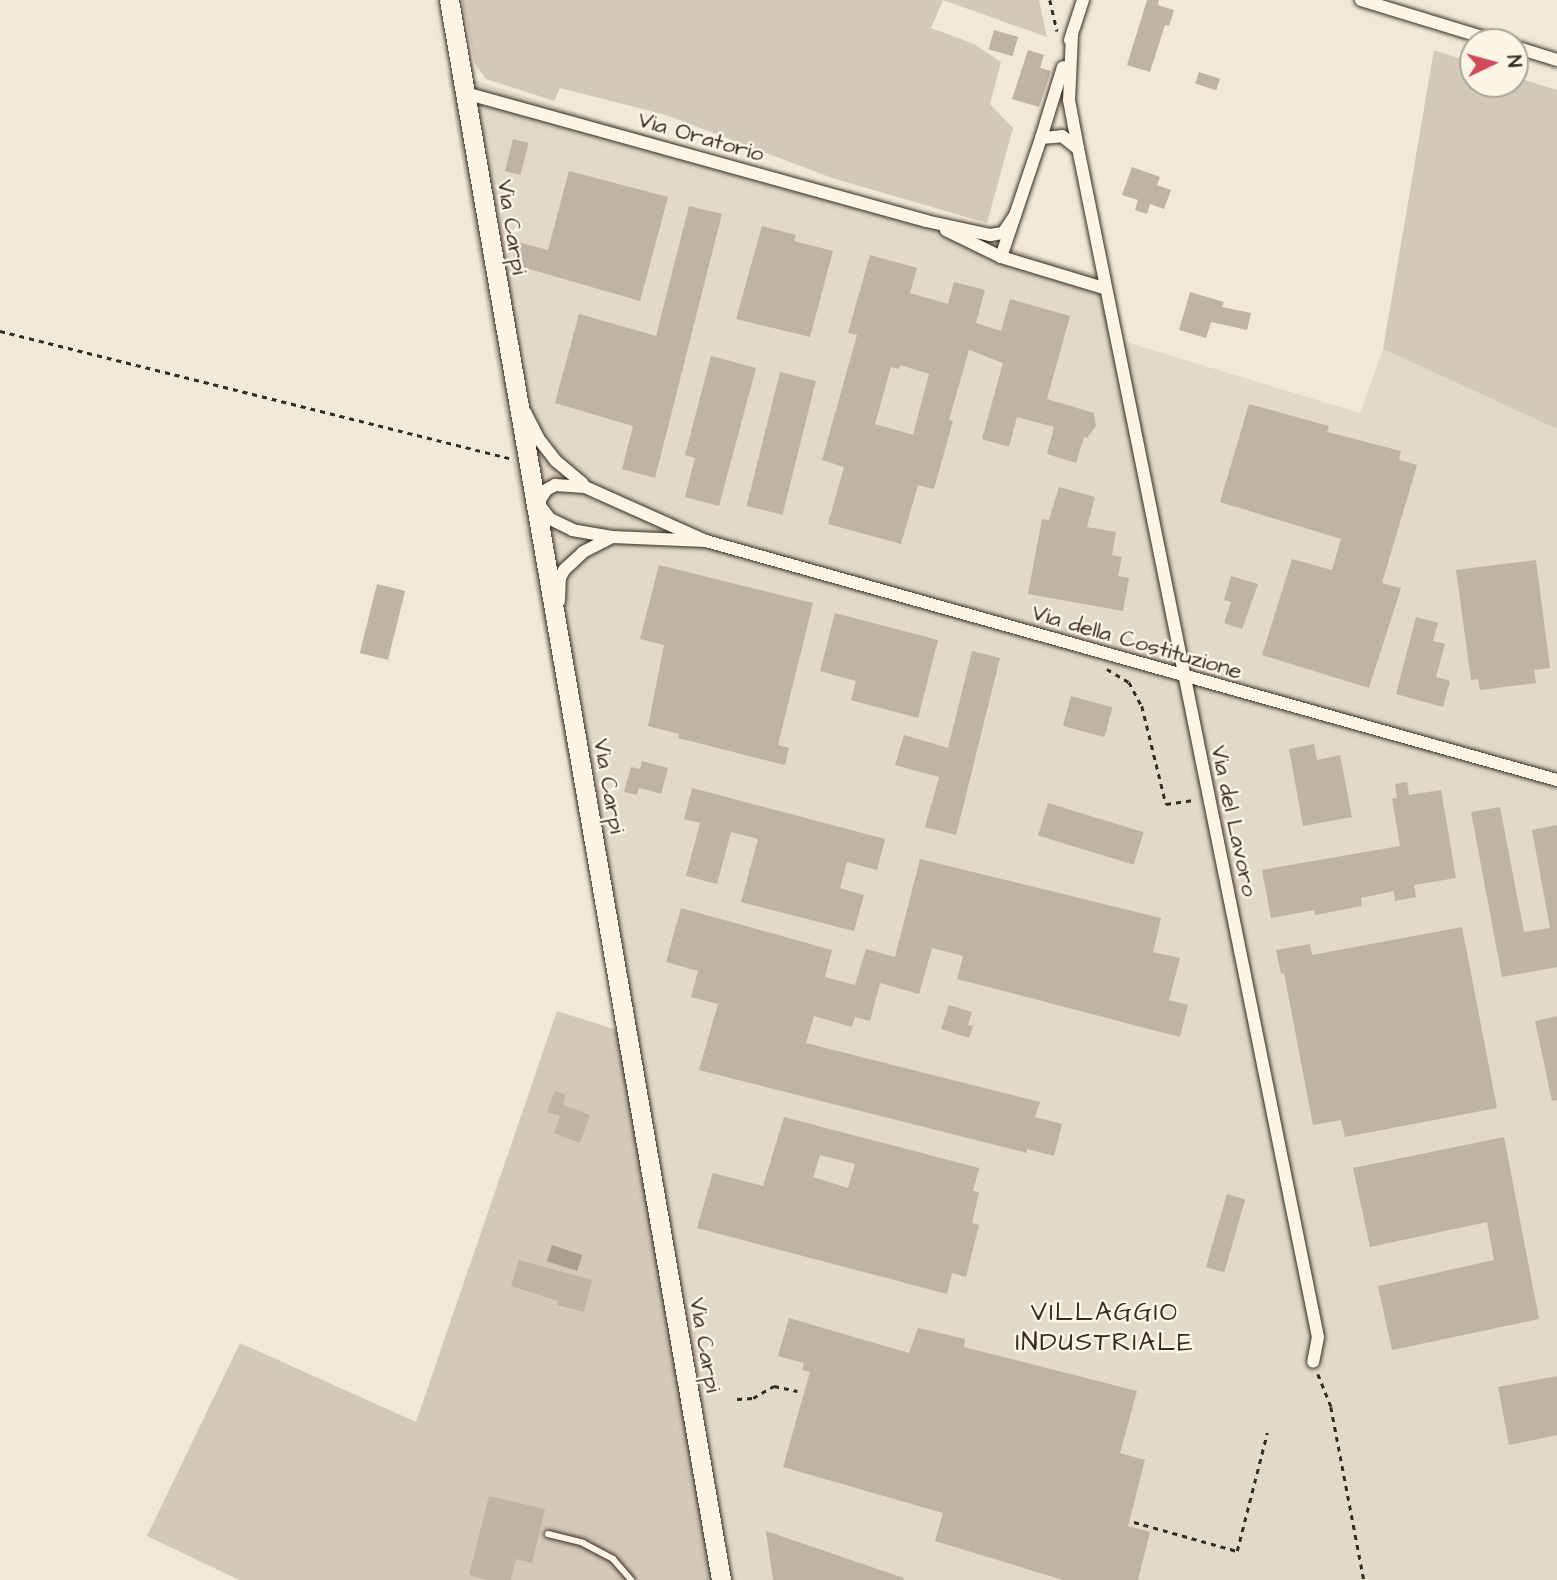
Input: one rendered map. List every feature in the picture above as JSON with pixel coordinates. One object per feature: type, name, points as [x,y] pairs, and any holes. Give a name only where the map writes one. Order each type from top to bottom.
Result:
[{"type":"main road","name":"Via Carpi","points":[[449,0],[499,296],[538,503],[721,1580]]},
{"type":"street","points":[[1001,257],[1059,86],[1083,0]]},
{"type":"street","points":[[1360,0],[1459,30]]},
{"type":"street","points":[[1072,35],[1068,83],[1077,148],[1104,288]]},
{"type":"street","points":[[1529,51],[1557,60]]},
{"type":"street","name":"Via Oratorio","points":[[465,93],[926,221],[990,235],[1003,233],[1015,215]]},
{"type":"street","points":[[1041,138],[1062,136],[1077,148]]},
{"type":"street","name":"Via Oratorio","points":[[926,221],[1001,257],[1104,288]]},
{"type":"street","name":"Via del Lavoro","points":[[1104,288],[1318,1337],[1312,1362]]},
{"type":"street","name":"Via della Costituzione","points":[[520,402],[538,438],[556,461],[586,487],[706,541],[1557,780]]},
{"type":"street","name":"Via della Costituzione","points":[[586,487],[555,485],[546,491],[538,503],[560,526],[612,537],[706,541]]},
{"type":"street","points":[[558,632],[560,578],[564,570],[583,552],[612,537]]},
{"type":"lane","points":[[548,1534],[583,1543],[613,1559],[631,1580]]},
{"type":"path","points":[[1051,0],[1057,43]]},
{"type":"path","points":[[0,331],[531,464]]},
{"type":"path","points":[[1107,669],[1129,682],[1142,706],[1166,804],[1197,799]]},
{"type":"path","points":[[1312,1362],[1331,1407],[1364,1580]]},
{"type":"path","points":[[737,1399],[753,1398],[774,1386],[797,1391]]},
{"type":"path","points":[[1134,1522],[1237,1551],[1267,1433]]},
{"type":"shaded area","points":[[462,0],[943,0],[931,28],[974,44],[1001,62],[990,104],[1013,128],[987,223],[832,178],[666,115],[560,88],[554,101],[486,79],[475,64]]},
{"type":"shaded area","points":[[943,0],[1039,0],[1047,37]]},
{"type":"shaded area","points":[[1434,50],[1459,58],[1459,98],[1529,98],[1529,81],[1557,90],[1557,429],[1383,349]]},
{"type":"shaded area","points":[[447,72],[1105,277],[1116,339],[1360,413],[1383,349],[1557,429],[1557,1580],[716,1580],[608,974],[523,523]]},
{"type":"shaded area","points":[[557,1011],[617,1030],[716,1580],[239,1580],[147,1536],[240,1343],[416,1422]]},
{"type":"shaded area","points":[[552,1245],[582,1255],[577,1271],[547,1261]]},
{"type":"building","points":[[1147,0],[1159,0],[1158,5],[1174,10],[1169,26],[1165,25],[1150,72],[1127,65]]},
{"type":"building","points":[[994,30],[1018,37],[1013,56],[988,49]]},
{"type":"building","points":[[1028,50],[1044,55],[1040,68],[1051,71],[1039,107],[1012,99]]},
{"type":"building","points":[[1199,72],[1220,79],[1216,90],[1195,83]]},
{"type":"building","points":[[513,139],[529,143],[521,175],[505,171]]},
{"type":"building","points":[[1132,167],[1160,177],[1157,185],[1171,190],[1164,209],[1150,204],[1147,214],[1135,210],[1138,200],[1122,195]]},
{"type":"building","points":[[569,171],[668,197],[640,301],[512,264],[518,242],[548,250]]},
{"type":"building","points":[[689,206],[722,214],[655,478],[622,469],[633,426],[555,403],[579,314],[656,336]]},
{"type":"building","points":[[762,226],[796,235],[794,241],[833,251],[810,337],[736,319]]},
{"type":"building","points":[[870,255],[917,268],[910,293],[948,304],[954,282],[985,290],[976,323],[1001,331],[1010,299],[1070,316],[1047,399],[1094,413],[1096,426],[1087,438],[1084,437],[1076,463],[1047,454],[1054,427],[1017,417],[1009,447],[982,439],[1003,363],[969,350],[949,420],[953,421],[934,489],[918,485],[901,544],[828,524],[844,467],[822,460],[857,335],[848,333]],"holes":[[[900,365],[929,374],[913,435],[875,424],[891,367],[899,369]]]},
{"type":"building","points":[[1190,292],[1224,302],[1222,307],[1251,313],[1247,330],[1211,322],[1206,338],[1179,330]]},
{"type":"building","points":[[711,356],[756,368],[719,506],[685,497],[695,458],[685,455]]},
{"type":"building","points":[[780,372],[816,381],[783,515],[747,506]]},
{"type":"building","points":[[1249,404],[1329,426],[1327,432],[1401,451],[1399,460],[1417,465],[1382,583],[1401,588],[1369,688],[1262,655],[1292,559],[1332,570],[1341,539],[1220,502]]},
{"type":"building","points":[[1059,487],[1095,497],[1087,527],[1116,532],[1112,555],[1122,557],[1118,576],[1129,578],[1123,611],[1028,594],[1042,519],[1049,520]]},
{"type":"building","points":[[1536,560],[1550,668],[1534,670],[1536,683],[1480,690],[1478,679],[1471,680],[1456,570]]},
{"type":"building","points":[[659,565],[813,603],[778,745],[789,748],[785,765],[678,738],[679,734],[648,726],[664,645],[640,639]]},
{"type":"building","points":[[1231,576],[1258,584],[1242,629],[1224,623],[1231,602],[1224,600]]},
{"type":"building","points":[[377,584],[405,591],[388,660],[360,653]]},
{"type":"building","points":[[835,613],[938,640],[918,718],[851,700],[856,681],[820,671]]},
{"type":"building","points":[[1416,617],[1438,623],[1433,641],[1445,644],[1436,677],[1450,681],[1443,707],[1396,694]]},
{"type":"building","points":[[972,651],[1000,658],[956,835],[925,827],[939,777],[895,765],[904,735],[948,748]]},
{"type":"building","points":[[1071,696],[1113,707],[1105,737],[1063,726]]},
{"type":"building","points":[[1314,744],[1317,760],[1340,755],[1352,817],[1303,826],[1289,749]]},
{"type":"building","points":[[642,761],[668,768],[661,794],[639,788],[637,795],[624,792],[631,767],[640,769]]},
{"type":"building","points":[[1407,782],[1409,795],[1441,790],[1456,878],[1414,885],[1416,897],[1395,901],[1394,891],[1361,898],[1362,906],[1315,915],[1314,910],[1271,918],[1262,870],[1400,846],[1392,799],[1397,798],[1395,784]]},
{"type":"building","points":[[692,788],[885,839],[877,870],[847,862],[840,888],[864,895],[854,931],[741,902],[758,839],[731,832],[717,884],[686,876],[700,823],[684,819]]},
{"type":"building","points":[[1048,803],[1144,832],[1134,865],[1038,836]]},
{"type":"building","points":[[1500,807],[1524,932],[1550,928],[1532,830],[1557,825],[1557,967],[1502,977],[1471,812]]},
{"type":"building","points":[[920,859],[1161,918],[1153,952],[1180,958],[1169,1000],[1188,1005],[1180,1037],[957,979],[963,956],[932,948],[919,994],[880,983],[870,1021],[855,1017],[852,1027],[814,1016],[806,1043],[1040,1102],[1035,1117],[1062,1124],[1054,1156],[1027,1149],[1027,1153],[699,1070],[718,1004],[691,997],[698,971],[666,962],[681,908],[832,950],[825,977],[855,985],[866,949],[895,957]]},
{"type":"building","points":[[1462,927],[1497,1108],[1345,1137],[1341,1120],[1313,1125],[1284,973],[1281,974],[1276,950],[1310,944],[1312,955]]},
{"type":"building","points":[[949,1005],[972,1012],[968,1025],[973,1026],[969,1038],[941,1029]]},
{"type":"building","points":[[1557,1016],[1557,1100],[1552,1101],[1535,1021]]},
{"type":"building","points":[[555,1091],[566,1095],[563,1105],[590,1115],[580,1143],[554,1133],[560,1116],[547,1112]]},
{"type":"building","points":[[784,1117],[979,1168],[973,1191],[979,1192],[972,1223],[979,1225],[966,1277],[952,1273],[947,1294],[697,1228],[713,1173],[763,1186]],"holes":[[[820,1155],[855,1164],[848,1188],[813,1177]]]},
{"type":"building","points":[[1504,1137],[1539,1319],[1392,1350],[1378,1286],[1494,1260],[1487,1222],[1370,1247],[1353,1168]]},
{"type":"building","points":[[1227,1194],[1245,1199],[1224,1272],[1206,1267]]},
{"type":"building","points":[[519,1260],[592,1280],[584,1312],[557,1305],[558,1301],[511,1286]]},
{"type":"building","points":[[789,1318],[909,1353],[918,1328],[965,1339],[964,1347],[1137,1391],[1120,1453],[1145,1460],[1128,1526],[1150,1532],[1138,1580],[1063,1580],[935,1541],[943,1513],[783,1467],[810,1372],[802,1370],[804,1363],[778,1356]]},
{"type":"building","points":[[1557,1376],[1557,1435],[1509,1445],[1498,1387]]},
{"type":"building","points":[[489,1496],[545,1509],[532,1563],[516,1559],[511,1580],[488,1580],[469,1575]]},
{"type":"building","points":[[766,1531],[904,1578],[773,1580]]},
{"type":"district","name":"VILLAGGIO INDUSTRIALE","points":[[1105,1328]]}]
